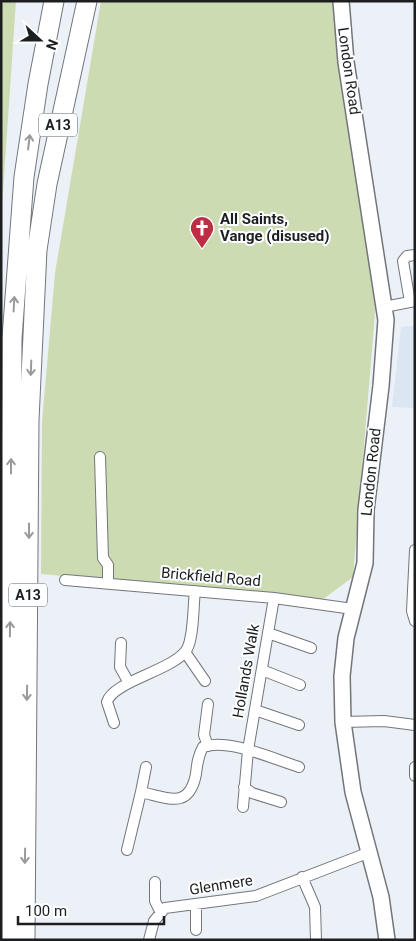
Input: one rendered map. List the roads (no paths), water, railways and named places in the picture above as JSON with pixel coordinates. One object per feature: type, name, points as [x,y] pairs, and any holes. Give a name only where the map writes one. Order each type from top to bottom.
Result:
[{"type":"highway","name":"A13","points":[[9,940],[12,338],[24,177],[49,1]]},
{"type":"highway","name":"A13","points":[[38,84],[54,1]]},
{"type":"highway","name":"A13","points":[[25,940],[29,420],[37,250],[49,139],[74,1]]},
{"type":"highway","name":"A13","points":[[37,250],[59,121],[87,1]]},
{"type":"main road","name":"London Road","points":[[341,1],[346,62],[386,320],[381,386],[366,510],[365,563],[346,638],[342,676],[343,722],[353,792],[381,898],[387,940]]},
{"type":"street","points":[[384,307],[412,301],[403,261],[407,256],[415,255]]},
{"type":"street","points":[[100,457],[103,558],[108,565],[108,583]]},
{"type":"street","points":[[415,550],[412,611],[415,621]]},
{"type":"street","name":"Brickfield Road","points":[[65,580],[274,598],[354,609]]},
{"type":"street","points":[[114,723],[107,700],[129,683],[177,659],[185,652],[189,644],[195,591]]},
{"type":"street","name":"Hollands Walk","points":[[242,806],[248,750],[274,598]]},
{"type":"street","points":[[268,633],[311,648]]},
{"type":"street","points":[[121,643],[120,666],[129,683]]},
{"type":"street","points":[[185,652],[205,680]]},
{"type":"street","points":[[262,670],[300,685]]},
{"type":"street","points":[[208,704],[204,735],[208,746]]},
{"type":"street","points":[[255,710],[299,725]]},
{"type":"street","points":[[343,722],[384,720],[414,722]]},
{"type":"street","points":[[141,792],[175,799],[187,796],[195,775],[198,757],[203,748],[208,746],[248,750],[299,768]]},
{"type":"street","points":[[415,766],[415,776]]},
{"type":"street","points":[[127,850],[146,768]]},
{"type":"street","points":[[244,787],[252,793],[281,802]]},
{"type":"street","name":"Glenmere","points":[[161,913],[165,908],[196,906],[256,896],[370,852]]},
{"type":"street","points":[[302,877],[315,907],[316,940]]},
{"type":"street","points":[[149,940],[154,921],[161,913],[155,901],[155,882]]},
{"type":"street","points":[[196,906],[196,930]]},
{"type":"place","name":"All Saints, Vange (disused)","points":[[202,249]]}]
